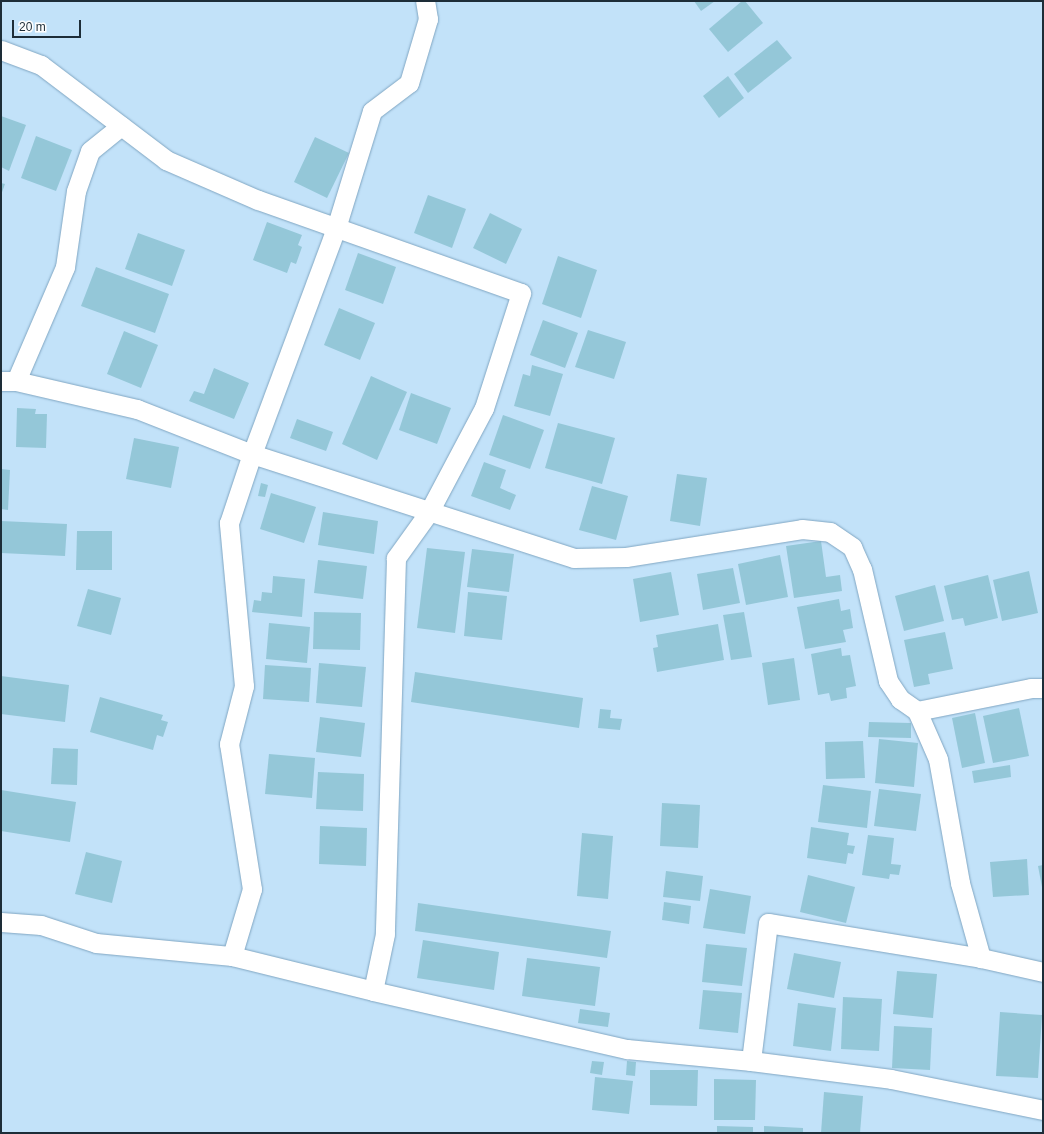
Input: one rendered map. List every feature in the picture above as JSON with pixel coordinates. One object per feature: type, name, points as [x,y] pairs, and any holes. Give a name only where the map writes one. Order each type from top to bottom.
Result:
[{"type":"street","points":[[232,956],[252,889],[229,744],[244,686],[229,523],[252,454],[336,228],[372,111],[409,83],[428,20],[425,1]]},
{"type":"street","points":[[1,50],[41,65],[166,160],[258,200],[521,293],[484,408],[429,512],[396,558],[384,934],[373,991]]},
{"type":"street","points":[[121,126],[90,151],[76,191],[65,266],[8,381],[137,409],[252,454],[574,558],[626,556],[802,529],[830,532],[852,547],[862,569],[888,681],[900,699],[916,710],[938,759],[960,883],[981,958]]},
{"type":"street","points":[[916,710],[1031,688],[1043,688]]},
{"type":"street","points":[[1,922],[41,925],[96,943],[232,956],[373,991],[627,1049],[751,1061],[890,1080],[1043,1110]]},
{"type":"street","points":[[751,1061],[768,923],[981,958],[1043,972]]},
{"type":"building","points":[[694,1],[715,1],[701,11]]},
{"type":"building","points":[[742,1],[745,1],[763,23],[728,52],[709,29]]},
{"type":"building","points":[[777,40],[792,58],[748,93],[734,74]]},
{"type":"building","points":[[728,76],[744,98],[719,118],[703,96]]},
{"type":"building","points":[[1,116],[26,125],[9,171],[1,167]]},
{"type":"building","points":[[36,136],[72,150],[56,191],[21,178]]},
{"type":"building","points":[[315,137],[349,153],[327,198],[294,182]]},
{"type":"building","points":[[1,183],[5,184],[1,195]]},
{"type":"building","points":[[428,195],[466,209],[452,248],[414,233]]},
{"type":"building","points":[[490,213],[522,229],[506,264],[473,248]]},
{"type":"building","points":[[267,222],[302,235],[298,245],[302,247],[296,264],[291,262],[287,273],[253,260]]},
{"type":"building","points":[[138,233],[185,250],[172,286],[125,269]]},
{"type":"building","points":[[358,253],[396,267],[383,304],[345,290]]},
{"type":"building","points":[[558,256],[597,270],[581,318],[542,304]]},
{"type":"building","points":[[96,267],[169,294],[155,333],[81,306]]},
{"type":"building","points":[[339,308],[375,323],[360,360],[324,345]]},
{"type":"building","points":[[543,320],[578,333],[565,368],[530,355]]},
{"type":"building","points":[[588,330],[626,342],[614,379],[575,367]]},
{"type":"building","points":[[124,331],[158,345],[141,388],[107,374]]},
{"type":"building","points":[[532,365],[563,374],[550,416],[514,406],[523,374],[530,376]]},
{"type":"building","points":[[214,368],[249,383],[234,419],[189,401],[194,391],[204,394]]},
{"type":"building","points":[[371,376],[407,392],[377,460],[342,444]]},
{"type":"building","points":[[411,393],[451,408],[437,444],[399,430]]},
{"type":"building","points":[[17,408],[36,409],[35,414],[47,414],[46,448],[16,447]]},
{"type":"building","points":[[503,415],[544,430],[530,469],[489,455]]},
{"type":"building","points":[[297,419],[333,432],[326,451],[290,438]]},
{"type":"building","points":[[558,423],[615,438],[602,484],[545,468]]},
{"type":"building","points":[[134,438],[179,447],[171,488],[126,479]]},
{"type":"building","points":[[484,462],[506,470],[500,488],[516,495],[510,510],[471,496]]},
{"type":"building","points":[[1,469],[10,470],[8,510],[1,509]]},
{"type":"building","points":[[677,474],[707,478],[700,526],[670,521]]},
{"type":"building","points":[[261,483],[268,485],[265,497],[258,496]]},
{"type":"building","points":[[592,486],[628,496],[616,540],[579,530]]},
{"type":"building","points":[[271,493],[316,507],[304,543],[260,529]]},
{"type":"building","points":[[323,512],[378,521],[374,554],[318,545]]},
{"type":"building","points":[[1,521],[67,524],[65,556],[1,553]]},
{"type":"building","points":[[77,531],[112,531],[112,570],[76,570]]},
{"type":"building","points":[[821,541],[826,577],[840,575],[842,591],[794,598],[786,546]]},
{"type":"building","points":[[427,548],[465,552],[455,633],[417,628]]},
{"type":"building","points":[[472,549],[514,554],[509,592],[467,587]]},
{"type":"building","points":[[780,555],[788,597],[746,605],[738,564]]},
{"type":"building","points":[[318,560],[367,566],[363,599],[314,593]]},
{"type":"building","points":[[733,568],[740,603],[703,610],[697,574]]},
{"type":"building","points":[[1029,571],[1038,613],[1002,621],[993,580]]},
{"type":"building","points":[[671,572],[679,615],[640,622],[633,579]]},
{"type":"building","points":[[988,575],[998,618],[965,626],[963,618],[952,620],[944,586]]},
{"type":"building","points":[[273,576],[305,579],[302,617],[252,612],[254,600],[261,601],[262,592],[272,593]]},
{"type":"building","points":[[935,585],[944,621],[904,631],[895,596]]},
{"type":"building","points":[[88,589],[121,598],[111,635],[77,626]]},
{"type":"building","points":[[468,592],[507,596],[502,640],[464,636]]},
{"type":"building","points":[[839,599],[841,611],[850,609],[853,628],[843,630],[846,642],[805,649],[797,607]]},
{"type":"building","points":[[314,612],[361,613],[360,650],[313,649]]},
{"type":"building","points":[[744,612],[752,657],[731,660],[723,615]]},
{"type":"building","points":[[269,623],[310,627],[307,663],[266,659]]},
{"type":"building","points":[[718,624],[724,660],[657,672],[653,648],[658,647],[656,635]]},
{"type":"building","points":[[945,632],[953,669],[928,674],[930,684],[914,687],[904,640]]},
{"type":"building","points":[[841,648],[842,656],[850,655],[856,686],[846,688],[847,698],[831,701],[829,693],[818,695],[811,654]]},
{"type":"building","points":[[794,658],[800,700],[768,705],[762,663]]},
{"type":"building","points":[[319,663],[366,667],[362,707],[316,703]]},
{"type":"building","points":[[265,665],[311,668],[309,702],[263,699]]},
{"type":"building","points":[[415,672],[583,698],[579,728],[411,702]]},
{"type":"building","points":[[1,676],[69,685],[65,722],[1,714]]},
{"type":"building","points":[[100,697],[163,715],[161,720],[168,722],[163,737],[157,735],[153,750],[90,732]]},
{"type":"building","points":[[1019,708],[1029,756],[993,763],[983,716]]},
{"type":"building","points":[[600,709],[611,710],[610,718],[622,719],[620,730],[598,728]]},
{"type":"building","points":[[975,713],[985,763],[962,768],[952,718]]},
{"type":"building","points":[[320,717],[365,723],[361,757],[316,752]]},
{"type":"building","points":[[869,722],[911,723],[911,738],[868,737]]},
{"type":"building","points":[[879,739],[918,743],[914,787],[875,783]]},
{"type":"building","points":[[863,741],[865,778],[826,779],[825,742]]},
{"type":"building","points":[[53,748],[78,749],[77,785],[51,784]]},
{"type":"building","points":[[269,754],[315,758],[312,798],[265,794]]},
{"type":"building","points":[[1010,765],[1011,777],[974,783],[972,771]]},
{"type":"building","points":[[318,772],[364,774],[363,811],[316,809]]},
{"type":"building","points":[[823,785],[871,791],[867,828],[818,822]]},
{"type":"building","points":[[879,789],[921,794],[916,831],[874,826]]},
{"type":"building","points":[[1,790],[76,802],[70,842],[1,831]]},
{"type":"building","points":[[662,803],[700,805],[698,848],[660,846]]},
{"type":"building","points":[[320,826],[367,828],[366,866],[319,864]]},
{"type":"building","points":[[811,827],[849,833],[847,845],[855,846],[853,854],[848,853],[846,864],[807,858]]},
{"type":"building","points":[[582,833],[613,836],[608,899],[577,896]]},
{"type":"building","points":[[868,835],[894,838],[891,864],[901,865],[899,875],[890,874],[889,879],[862,875]]},
{"type":"building","points":[[86,852],[122,861],[112,903],[75,894]]},
{"type":"building","points":[[1027,859],[1029,895],[993,897],[990,862]]},
{"type":"building","points":[[1043,865],[1043,887],[1042,887],[1038,866]]},
{"type":"building","points":[[666,871],[703,876],[700,901],[663,897]]},
{"type":"building","points":[[808,875],[855,887],[846,923],[800,912]]},
{"type":"building","points":[[710,889],[751,896],[745,934],[703,928]]},
{"type":"building","points":[[664,902],[691,906],[689,924],[662,920]]},
{"type":"building","points":[[418,903],[611,931],[607,958],[415,931]]},
{"type":"building","points":[[423,940],[499,952],[494,990],[417,978]]},
{"type":"building","points":[[706,944],[747,948],[742,986],[702,982]]},
{"type":"building","points":[[794,953],[841,962],[834,998],[787,989]]},
{"type":"building","points":[[527,958],[600,967],[595,1006],[522,996]]},
{"type":"building","points":[[897,971],[937,974],[933,1018],[893,1014]]},
{"type":"building","points":[[703,990],[742,993],[738,1033],[699,1029]]},
{"type":"building","points":[[843,997],[882,999],[879,1051],[841,1049]]},
{"type":"building","points":[[798,1003],[836,1008],[831,1051],[793,1046]]},
{"type":"building","points":[[580,1009],[610,1013],[608,1027],[578,1023]]},
{"type":"building","points":[[1000,1012],[1042,1015],[1038,1078],[996,1076]]},
{"type":"building","points":[[894,1026],[932,1028],[930,1070],[892,1068]]},
{"type":"building","points":[[592,1061],[604,1062],[602,1075],[590,1073]]},
{"type":"building","points":[[627,1061],[636,1062],[635,1076],[626,1075]]},
{"type":"building","points":[[650,1070],[698,1070],[697,1106],[650,1105]]},
{"type":"building","points":[[595,1077],[633,1081],[629,1114],[592,1110]]},
{"type":"building","points":[[714,1079],[756,1080],[755,1120],[714,1120]]},
{"type":"building","points":[[824,1092],[863,1096],[860,1133],[821,1133]]},
{"type":"building","points":[[717,1126],[753,1127],[753,1133],[717,1133]]},
{"type":"building","points":[[764,1126],[803,1128],[803,1133],[764,1133]]}]
